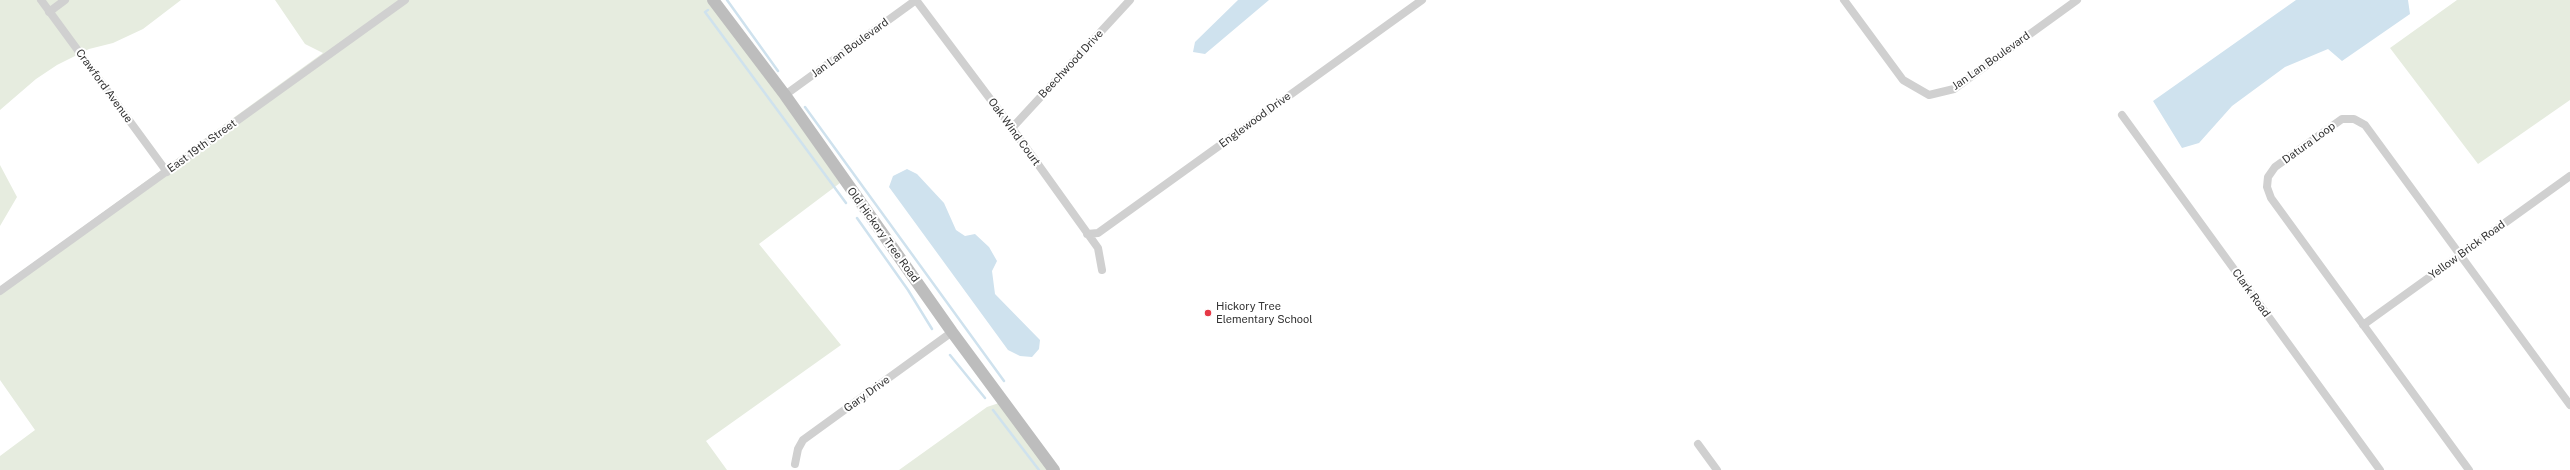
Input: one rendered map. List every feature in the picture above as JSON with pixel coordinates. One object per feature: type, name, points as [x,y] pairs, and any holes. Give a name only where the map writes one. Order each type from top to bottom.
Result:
[{"type":"street","name":"Crawford Avenue","points":[[41,0],[167,172]]},
{"type":"street","points":[[49,12],[65,0]]},
{"type":"street","name":"East 19th Street","points":[[0,291],[405,0]]},
{"type":"street","name":"Old Hickory Tree Road","points":[[713,0],[785,95],[952,332],[1054,470]]},
{"type":"street","name":"Jan Lan Boulevard","points":[[785,95],[916,0]]},
{"type":"street","name":"Oak Wind Court","points":[[916,0],[1012,128],[1098,248],[1102,270]]},
{"type":"street","name":"Beechwood Drive","points":[[1012,128],[1130,0]]},
{"type":"street","name":"Englewood Drive","points":[[1087,234],[1098,233],[1422,0]]},
{"type":"street","name":"Jan Lan Boulevard","points":[[1844,0],[1903,80],[1929,95],[1954,89],[2077,0]]},
{"type":"street","name":"Clark Road","points":[[2122,115],[2380,470]]},
{"type":"street","name":"Datura Loop","points":[[2469,470],[2271,198],[2267,187],[2268,177],[2275,168],[2342,119],[2354,119],[2365,125],[2570,406]]},
{"type":"street","name":"Yellow Brick Road","points":[[2363,325],[2570,176]]},
{"type":"street","name":"Gary Drive","points":[[795,464],[798,449],[803,440],[952,332]]},
{"type":"street","points":[[1698,444],[1718,470]]},
{"type":"shaded area","points":[[0,0],[181,0],[143,29],[113,43],[89,49],[57,65],[36,79],[0,110]]},
{"type":"shaded area","points":[[275,0],[707,0],[781,98],[840,183],[759,244],[841,345],[706,441],[727,470],[0,470],[0,456],[35,430],[0,380],[0,287],[323,53],[305,44]]},
{"type":"shaded area","points":[[2457,0],[2570,0],[2570,100],[2478,164],[2390,48]]},
{"type":"shaded area","points":[[0,165],[17,197],[0,226]]},
{"type":"shaded area","points":[[999,403],[1048,470],[899,470],[987,407]]},
{"type":"water","points":[[1238,0],[1269,0],[1205,54],[1193,52],[1195,42]]},
{"type":"water","points":[[2296,0],[2408,0],[2410,14],[2342,61],[2328,49],[2285,67],[2232,106],[2199,143],[2182,148],[2153,101]]},
{"type":"water","points":[[907,169],[917,174],[944,203],[956,230],[965,236],[975,234],[989,247],[997,261],[992,271],[995,294],[1040,340],[1039,349],[1032,357],[1020,356],[1008,350],[889,187],[893,176]]},
{"type":"waterway","points":[[727,0],[778,71]]},
{"type":"waterway","points":[[708,10],[705,12],[846,203]]},
{"type":"waterway","points":[[805,107],[1004,381]]},
{"type":"waterway","points":[[857,218],[908,290],[932,329]]},
{"type":"waterway","points":[[950,355],[985,398]]},
{"type":"waterway","points":[[993,410],[1039,470]]},
{"type":"place","name":"Hickory Tree Elementary School","points":[[1208,313]]}]
